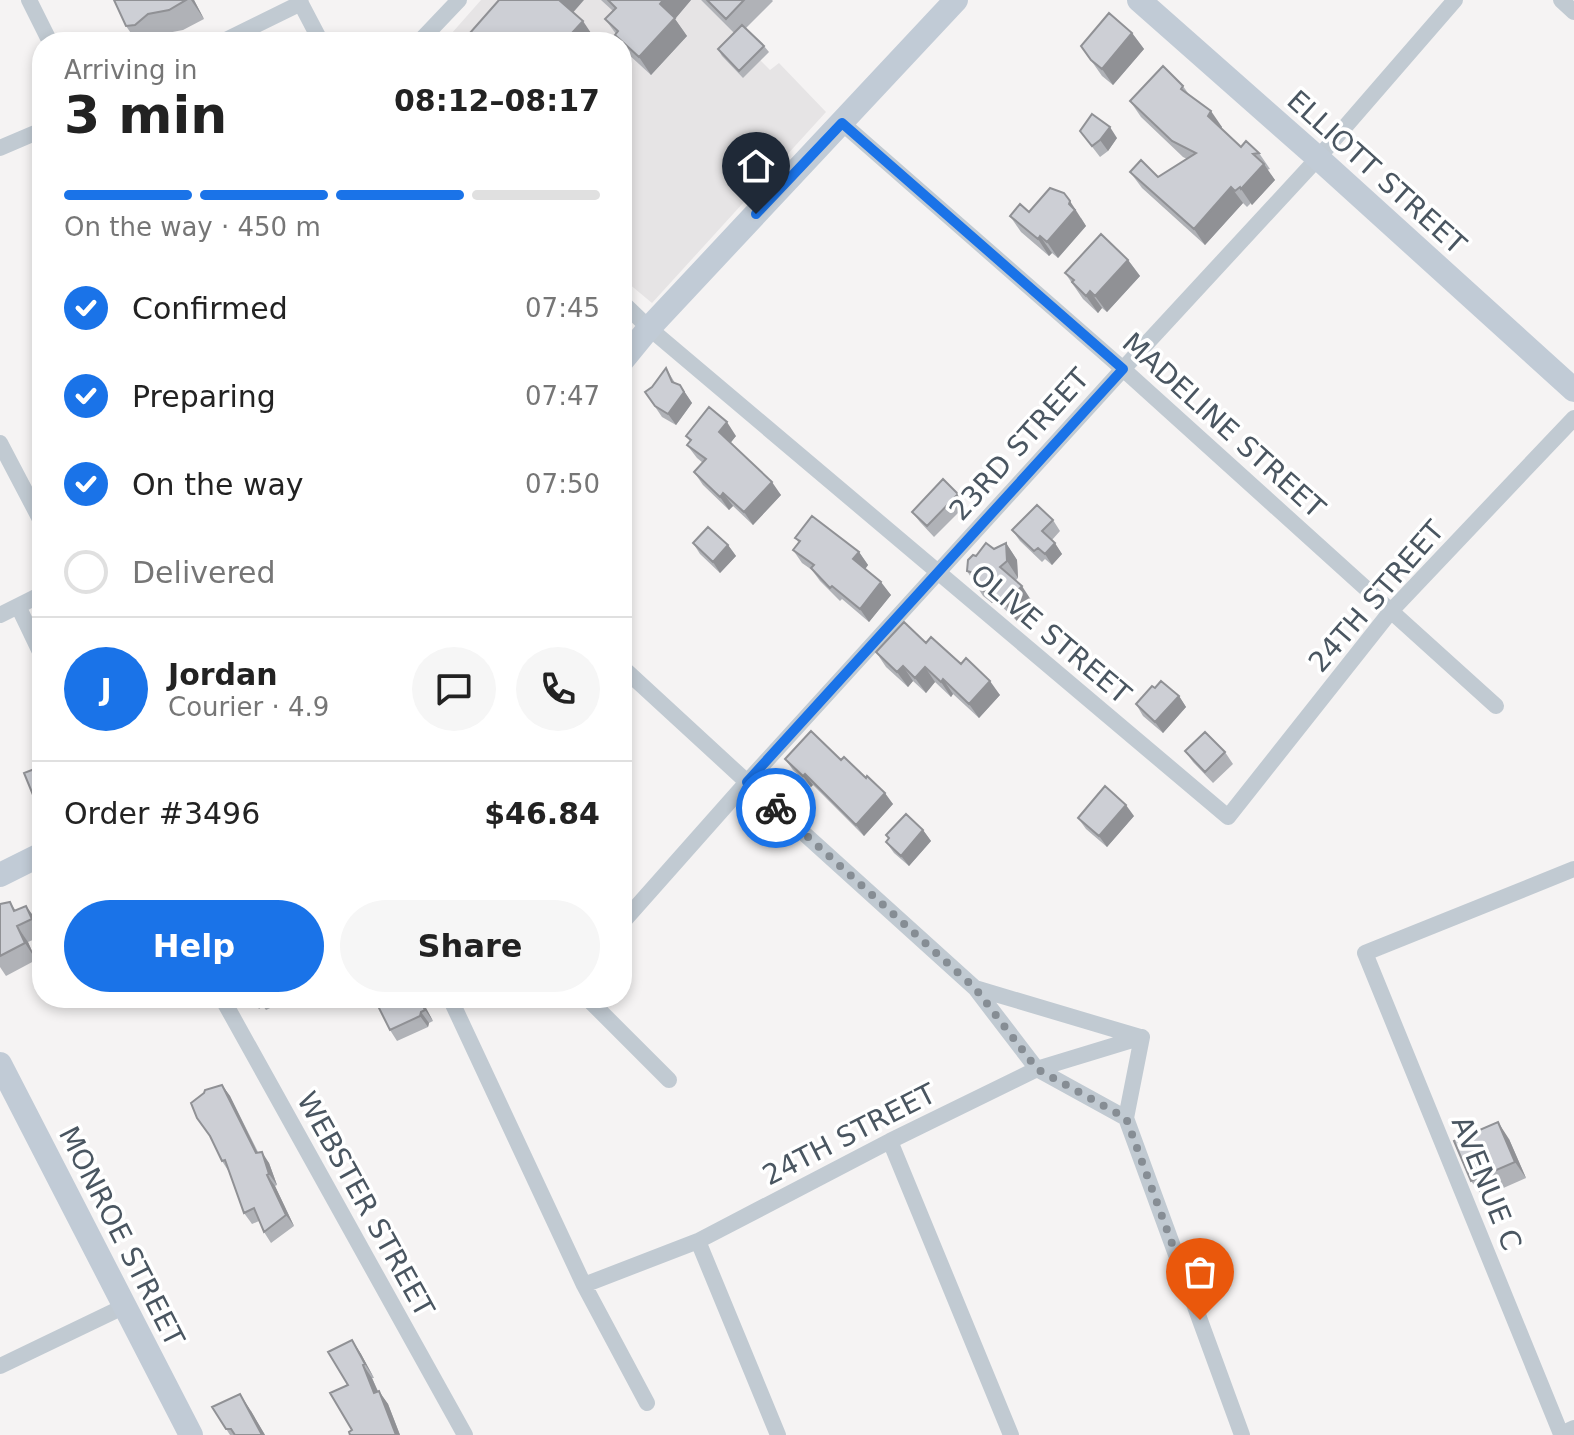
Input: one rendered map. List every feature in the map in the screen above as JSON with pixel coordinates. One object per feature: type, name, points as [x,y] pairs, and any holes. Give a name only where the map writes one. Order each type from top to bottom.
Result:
[{"type":"street","points":[[29,0],[45,32]]},
{"type":"street","points":[[429,32],[459,0]]},
{"type":"street","points":[[632,349],[956,0]]},
{"type":"street","name":"ELLIOTT STREET","points":[[1139,0],[1574,390]]},
{"type":"street","name":"23RD STREET","points":[[632,912],[1318,158],[1455,0]]},
{"type":"street","points":[[1561,0],[1574,12]]},
{"type":"street","points":[[242,32],[300,2],[316,32]]},
{"type":"street","name":"MADELINE STREET","points":[[842,123],[1123,369],[1496,706]]},
{"type":"street","points":[[0,148],[32,134]]},
{"type":"street","name":"OLIVE STREET","points":[[632,312],[1228,817]]},
{"type":"street","name":"24TH STREET","points":[[1228,817],[1391,611],[1574,418]]},
{"type":"street","points":[[0,443],[32,504]]},
{"type":"street","points":[[0,615],[32,599]]},
{"type":"street","points":[[18,606],[32,635]]},
{"type":"street","points":[[632,676],[975,988],[1037,1069],[1126,1118]]},
{"type":"street","points":[[0,875],[32,859]]},
{"type":"street","name":"AVENUE C","points":[[1568,1431],[1365,953],[1574,869]]},
{"type":"street","points":[[975,988],[1142,1037],[1126,1118],[1242,1435]]},
{"type":"street","name":"WEBSTER STREET","points":[[228,1008],[465,1435]]},
{"type":"street","points":[[455,1008],[584,1285],[647,1403]]},
{"type":"street","points":[[597,1008],[669,1080]]},
{"type":"street","name":"24TH STREET","points":[[584,1285],[698,1241],[1037,1069],[1142,1037]]},
{"type":"street","name":"MONROE STREET","points":[[0,1064],[8,1097],[125,1306],[191,1435]]},
{"type":"street","points":[[890,1141],[1011,1435]]},
{"type":"street","points":[[698,1241],[778,1435]]},
{"type":"street","points":[[0,1366],[125,1306]]},
{"type":"shaded area","points":[[481,0],[701,0],[770,70],[779,63],[826,112],[652,303],[632,286],[632,32],[453,32]]},
{"type":"building","points":[[114,0],[186,0],[169,10],[148,14],[135,25],[126,26]]},
{"type":"building","points":[[499,0],[559,0],[583,21],[573,32],[471,32]]},
{"type":"building","points":[[608,0],[663,0],[660,4],[675,18],[639,57],[632,51],[632,32],[617,32],[605,19],[616,8]]},
{"type":"building","points":[[707,0],[744,0],[726,19]]},
{"type":"building","points":[[1109,13],[1132,33],[1102,69],[1081,46]]},
{"type":"building","points":[[742,25],[764,46],[739,71],[718,49]]},
{"type":"building","points":[[1163,66],[1183,86],[1181,89],[1211,111],[1208,116],[1241,147],[1246,141],[1259,153],[1253,154],[1264,164],[1241,189],[1235,191],[1231,187],[1194,229],[1130,172],[1141,160],[1158,177],[1196,153],[1172,141],[1130,101]]},
{"type":"building","points":[[1092,114],[1110,127],[1092,146],[1080,131]]},
{"type":"building","points":[[1050,188],[1064,193],[1075,210],[1047,242],[1040,236],[1038,239],[1010,216],[1020,204],[1029,212]]},
{"type":"building","points":[[1101,234],[1128,260],[1095,296],[1090,291],[1086,296],[1065,273]]},
{"type":"building","points":[[666,368],[672,382],[680,385],[684,392],[668,414],[655,406],[645,392]]},
{"type":"building","points":[[709,407],[727,422],[719,432],[772,482],[744,512],[723,493],[720,497],[694,472],[706,459],[687,445],[691,440],[686,436]]},
{"type":"building","points":[[943,479],[958,494],[927,526],[912,512]]},
{"type":"building","points":[[1037,505],[1053,520],[1042,531],[1055,543],[1045,554],[1038,548],[1034,551],[1012,530]]},
{"type":"building","points":[[812,516],[859,552],[853,559],[881,582],[860,609],[832,586],[830,588],[811,568],[814,565],[793,550],[800,541],[795,538]]},
{"type":"building","points":[[708,527],[728,545],[713,562],[693,543]]},
{"type":"building","points":[[986,543],[994,549],[1006,543],[1007,561],[1000,567],[1022,586],[1005,604],[983,584],[980,587],[972,580],[974,573],[967,571],[968,560],[976,556]]},
{"type":"building","points":[[904,622],[926,643],[931,637],[961,664],[966,658],[990,681],[969,704],[943,679],[941,682],[925,667],[915,678],[903,666],[897,672],[876,652]]},
{"type":"building","points":[[1161,681],[1179,696],[1155,722],[1136,704],[1152,686],[1155,688]]},
{"type":"building","points":[[811,731],[841,760],[844,757],[885,793],[856,825],[805,774],[803,776],[785,759]]},
{"type":"building","points":[[1205,732],[1225,752],[1205,772],[1185,751]]},
{"type":"building","points":[[32,770],[32,793],[24,773]]},
{"type":"building","points":[[1105,786],[1126,805],[1099,836],[1078,818]]},
{"type":"building","points":[[906,814],[923,830],[901,856],[886,842],[889,838],[886,835]]},
{"type":"building","points":[[10,902],[14,911],[26,906],[32,919],[17,926],[25,943],[0,956],[0,904]]},
{"type":"building","points":[[379,1008],[424,1008],[420,1016],[390,1030]]},
{"type":"building","points":[[222,1085],[256,1153],[262,1152],[267,1175],[286,1215],[264,1232],[254,1208],[244,1213],[225,1160],[222,1161],[191,1103],[205,1090]]},
{"type":"building","points":[[1498,1122],[1515,1162],[1471,1181],[1454,1141]]},
{"type":"building","points":[[352,1340],[365,1364],[374,1393],[379,1391],[396,1435],[350,1435],[352,1430],[330,1393],[348,1385],[328,1352]]},
{"type":"building","points":[[240,1394],[262,1435],[235,1435],[231,1429],[226,1429],[212,1407]]},
{"type":"way so far","points":[[776,808],[975,988],[1037,1069],[1126,1118],[1200,1320]]},
{"type":"route","points":[[756,214],[842,123],[1123,369],[747,782],[776,808]]}]
